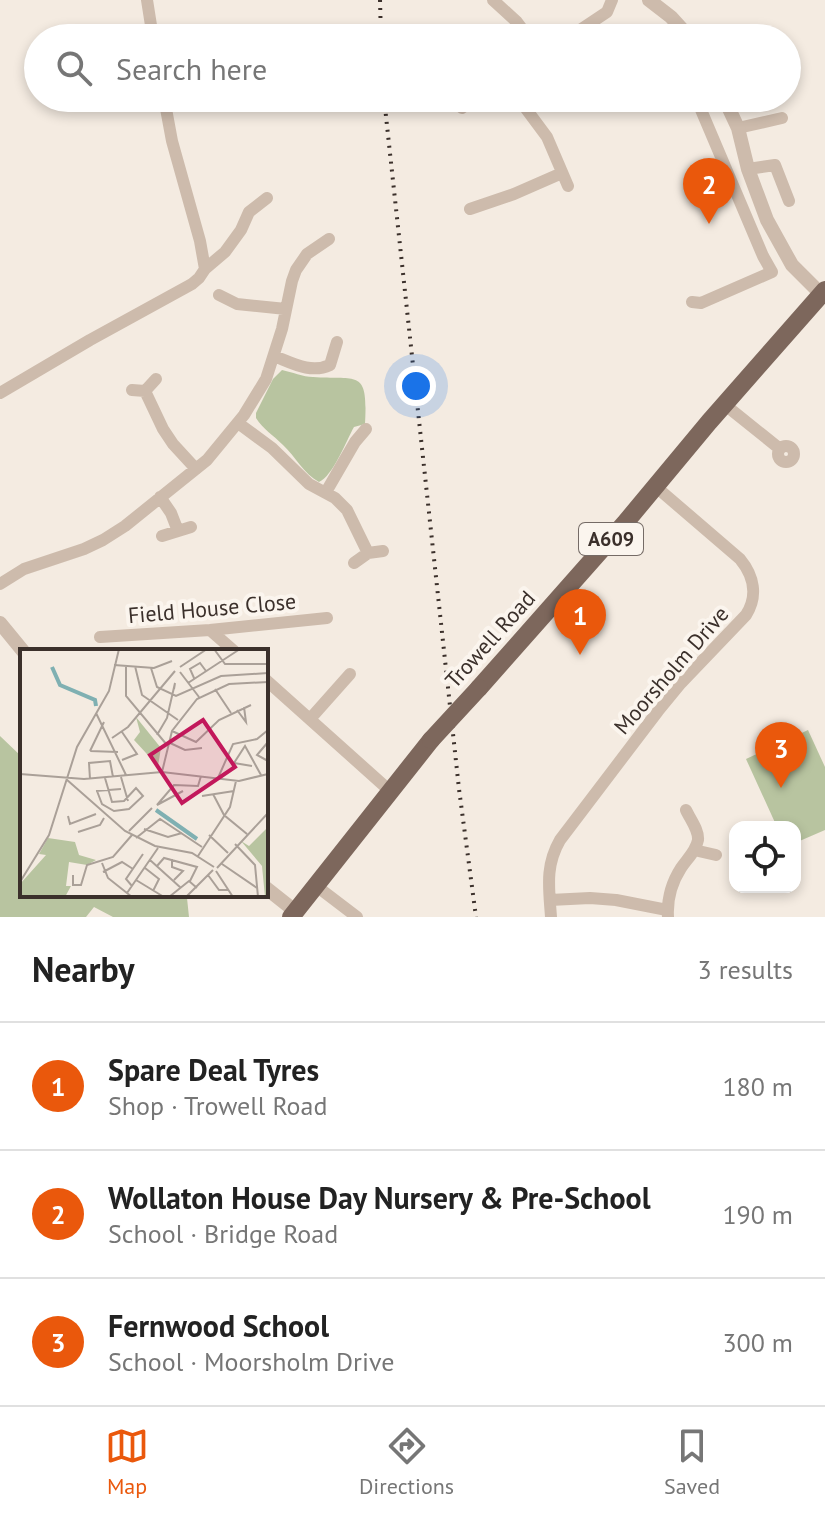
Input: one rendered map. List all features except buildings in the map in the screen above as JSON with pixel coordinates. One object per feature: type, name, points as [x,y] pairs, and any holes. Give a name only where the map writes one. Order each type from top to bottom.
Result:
[{"type":"main road","name":"Trowell Road","points":[[293,914],[431,740],[564,593],[823,292]]},
{"type":"street","points":[[147,0],[151,24]]},
{"type":"street","points":[[493,0],[518,24]]},
{"type":"street","points":[[589,24],[607,12],[612,0]]},
{"type":"street","points":[[649,0],[677,24]]},
{"type":"street","points":[[167,112],[205,269]]},
{"type":"street","points":[[528,112],[547,137],[568,186]]},
{"type":"street","points":[[695,305],[772,272],[702,112]]},
{"type":"street","points":[[731,112],[761,207],[774,235],[792,265],[823,292]]},
{"type":"street","points":[[738,128],[782,118]]},
{"type":"street","points":[[748,169],[775,165],[789,201]]},
{"type":"street","points":[[470,209],[562,173]]},
{"type":"street","points":[[0,393],[192,284],[225,252],[241,230],[249,212],[267,198]]},
{"type":"street","points":[[757,242],[774,235]]},
{"type":"street","points":[[0,584],[24,569],[103,540],[196,469],[219,446],[266,379],[296,270],[307,254],[329,239]]},
{"type":"street","points":[[219,295],[237,304],[286,309]]},
{"type":"street","points":[[235,318],[237,304]]},
{"type":"street","points":[[330,365],[337,342]]},
{"type":"street","points":[[274,356],[312,370],[330,365],[345,369]]},
{"type":"street","points":[[156,379],[138,390],[173,444],[196,469]]},
{"type":"street","points":[[724,404],[780,449]]},
{"type":"street","points":[[238,423],[272,448],[309,484],[335,498],[347,510],[368,553]]},
{"type":"street","points":[[326,492],[366,429]]},
{"type":"street","points":[[348,455],[360,462]]},
{"type":"street","name":"Moorsholm Drive","points":[[551,917],[548,871],[552,854],[560,840],[658,711],[746,615],[753,602],[753,584],[740,559],[655,486]]},
{"type":"street","points":[[160,497],[185,529],[162,536]]},
{"type":"street","points":[[354,563],[368,553],[383,551]]},
{"type":"street","name":"Field House Close","points":[[100,637],[327,618]]},
{"type":"street","points":[[210,630],[232,649]]},
{"type":"street","points":[[3,631],[21,649]]},
{"type":"street","points":[[310,719],[350,674]]},
{"type":"street","points":[[268,682],[390,791]]},
{"type":"street","points":[[550,900],[603,899],[668,913],[676,877],[698,841],[686,810]]},
{"type":"street","points":[[694,850],[716,855]]},
{"type":"street","points":[[315,885],[357,917]]},
{"type":"street","points":[[268,890],[293,914]]},
{"type":"green space","points":[[282,370],[309,377],[357,381],[365,394],[365,424],[354,427],[334,466],[319,482],[256,418],[273,379]]},
{"type":"green space","points":[[808,730],[825,767],[825,830],[801,840],[801,821],[774,821],[746,759]]},
{"type":"green space","points":[[0,736],[20,755],[20,897],[185,897],[189,917],[113,917],[94,907],[86,917],[0,917]]},
{"type":"railway","points":[[380,0],[381,24]]},
{"type":"railway","points":[[386,112],[459,789],[476,917]]},
{"type":"place","name":"Wollaton House Day Nursery & Pre-School","points":[[709,224]]},
{"type":"place","name":"Spare Deal Tyres","points":[[580,655]]},
{"type":"place","name":"Fernwood School","points":[[781,788]]}]
